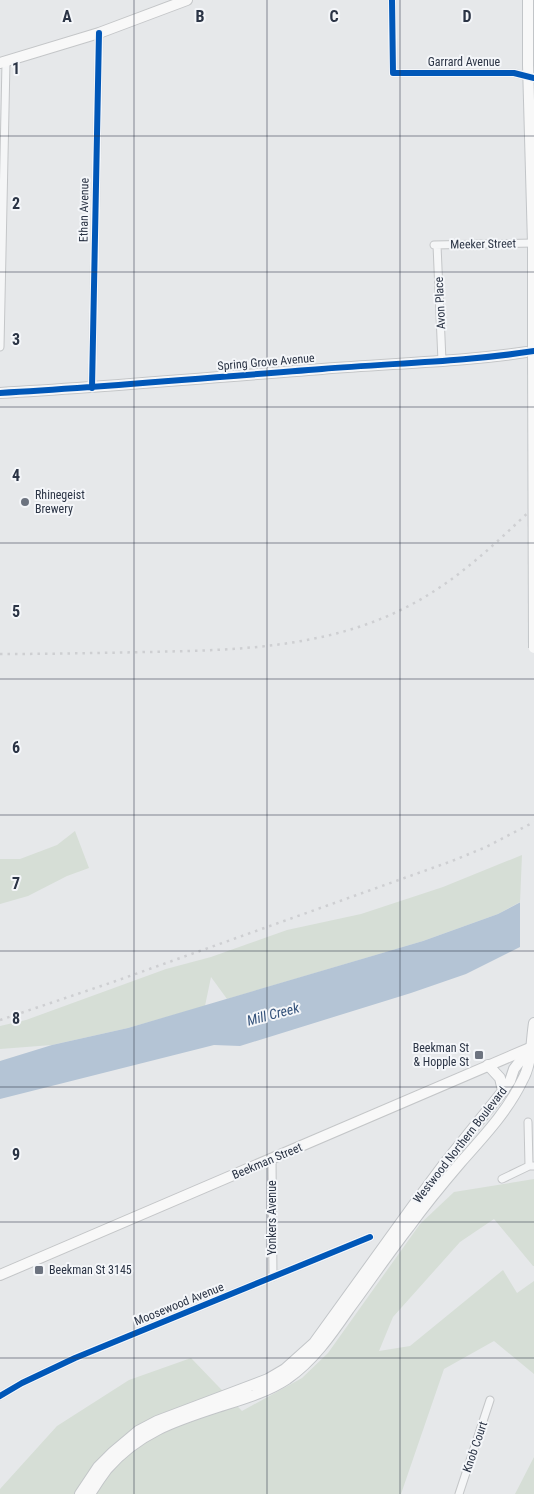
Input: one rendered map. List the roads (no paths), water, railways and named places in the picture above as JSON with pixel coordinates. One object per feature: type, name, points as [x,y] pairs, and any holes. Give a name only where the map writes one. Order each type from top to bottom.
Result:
[{"type":"main road","points":[[3,62],[99,33],[186,0]]},
{"type":"main road","points":[[528,0],[534,244],[532,286],[534,648]]},
{"type":"main road","name":"Spring Grove Avenue","points":[[0,393],[92,388],[499,357],[534,351]]},
{"type":"main road","points":[[532,1047],[534,1023]]},
{"type":"main road","name":"Beekman Street","points":[[0,1275],[532,1047]]},
{"type":"main road","name":"Westwood Northern Boulevard","points":[[80,1494],[98,1467],[138,1431],[165,1417],[268,1379],[285,1369],[314,1343],[414,1203],[503,1091],[514,1069],[532,1047]]},
{"type":"main road","name":"Westwood Northern Boulevard","points":[[90,1494],[106,1470],[124,1452],[157,1429],[263,1392],[286,1380],[301,1368],[331,1335],[414,1220],[497,1120],[523,1080],[530,1063],[532,1047]]},
{"type":"main road","points":[[488,1065],[500,1078],[503,1091]]},
{"type":"street","name":"Garrard Avenue","points":[[392,0],[392,73],[514,73],[531,77]]},
{"type":"street","name":"Ethan Avenue","points":[[92,388],[99,33]]},
{"type":"street","points":[[0,347],[3,62]]},
{"type":"street","name":"Meeker Street","points":[[435,245],[534,244]]},
{"type":"street","name":"Avon Place","points":[[435,245],[442,361]]},
{"type":"street","points":[[502,1179],[531,1166],[528,1122]]},
{"type":"street","name":"Yonkers Avenue","points":[[272,1159],[273,1277]]},
{"type":"street","name":"Moosewood Avenue","points":[[0,1396],[22,1382],[75,1358],[370,1237]]},
{"type":"street","name":"Knob Court","points":[[459,1494],[490,1400]]},
{"type":"water","name":"Mill Creek","points":[[534,895],[534,940],[466,974],[240,1046],[214,1045],[0,1099],[0,1061],[52,1045],[128,1028],[423,941],[498,914]]},
{"type":"railway","points":[[0,654],[217,650],[286,644],[352,629],[385,617],[416,602],[448,582],[478,558],[534,507]]},
{"type":"railway","points":[[0,1020],[113,982],[452,861],[486,847],[534,822]]},
{"type":"place","name":"Rhinegeist Brewery","points":[[25,502]]},
{"type":"place","name":"Beekman St & Hopple St","points":[[479,1055]]},
{"type":"place","name":"Beekman St 3145","points":[[39,1270]]}]
